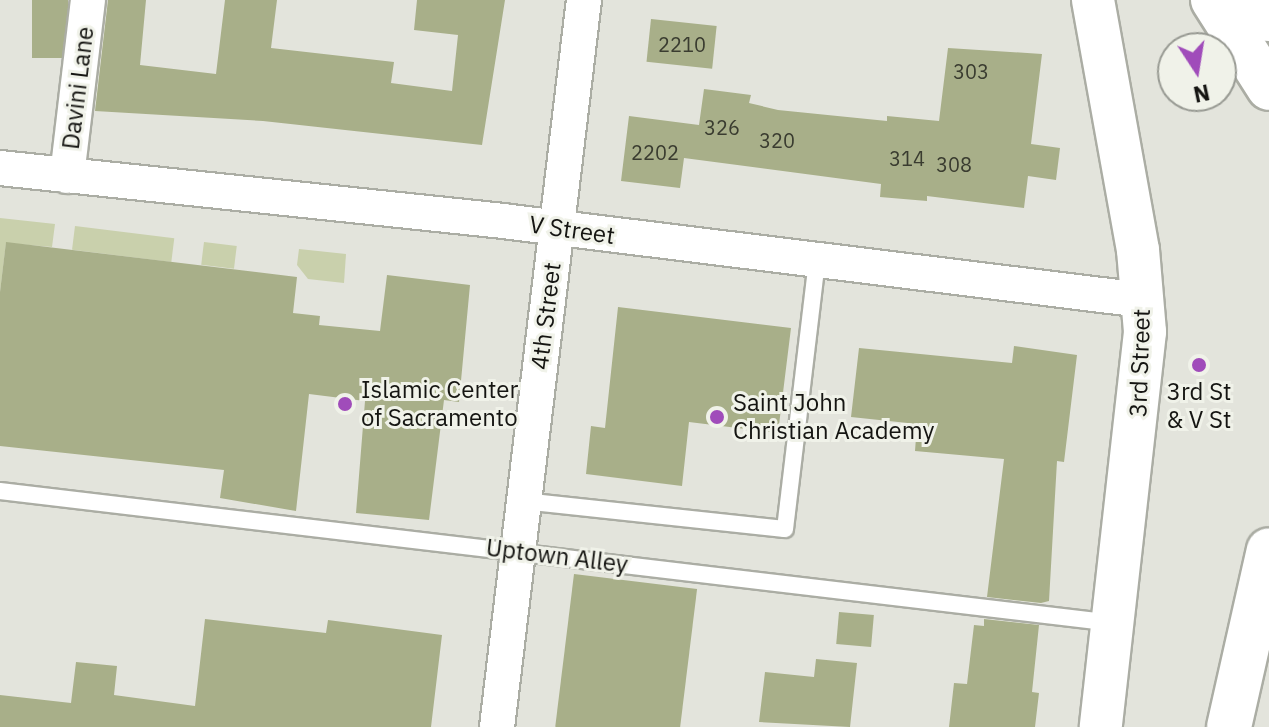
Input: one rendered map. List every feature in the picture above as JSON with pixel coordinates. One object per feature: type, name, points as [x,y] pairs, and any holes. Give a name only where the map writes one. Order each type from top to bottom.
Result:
[{"type":"highway","points":[[1213,0],[1269,88]]},
{"type":"highway","points":[[1260,0],[1269,19]]},
{"type":"highway","points":[[1229,727],[1269,550]]},
{"type":"highway","points":[[1255,727],[1269,669]]},
{"type":"street","name":"Davini Lane","points":[[67,176],[88,0]]},
{"type":"street","name":"4th Street","points":[[497,727],[584,0]]},
{"type":"street","name":"3rd Street","points":[[1093,0],[1142,300],[1144,378],[1101,727]]},
{"type":"street","name":"V Street","points":[[0,168],[557,228],[1142,300]]},
{"type":"lane","points":[[523,501],[785,529],[817,261]]},
{"type":"lane","name":"Uptown Alley","points":[[0,491],[1114,624]]},
{"type":"green space","points":[[0,218],[55,224],[52,247],[6,243],[0,292]]},
{"type":"green space","points":[[75,226],[174,238],[171,262],[72,250]]},
{"type":"green space","points":[[204,242],[237,246],[234,269],[201,265]]},
{"type":"green space","points":[[299,249],[346,254],[344,283],[308,279],[297,265]]},
{"type":"building","points":[[32,0],[68,0],[68,58],[32,58]]},
{"type":"building","points":[[108,0],[146,0],[140,65],[216,74],[225,0],[277,0],[271,48],[394,62],[391,83],[452,91],[458,35],[414,30],[417,0],[505,0],[482,145],[263,121],[95,111]]},
{"type":"building","points":[[651,19],[717,26],[712,69],[647,62]]},
{"type":"building","points":[[948,48],[1042,54],[1031,144],[1060,148],[1056,180],[1028,176],[1024,208],[927,196],[927,201],[880,197],[881,184],[684,158],[680,188],[621,181],[629,116],[699,125],[704,89],[751,95],[749,103],[778,110],[887,121],[887,116],[939,121]]},
{"type":"building","points":[[6,242],[297,277],[293,313],[320,316],[319,325],[380,331],[387,275],[470,285],[459,402],[444,400],[429,520],[356,513],[365,401],[309,394],[296,511],[220,498],[224,470],[0,446],[0,292]]},
{"type":"building","points":[[618,307],[791,328],[778,433],[689,422],[682,486],[586,474],[591,426],[605,428]]},
{"type":"building","points":[[1014,346],[1077,355],[1064,462],[1057,461],[1049,601],[1041,603],[987,597],[1004,459],[915,451],[917,424],[851,417],[859,348],[1012,363]]},
{"type":"building","points":[[574,574],[697,589],[680,727],[555,727]]},
{"type":"building","points":[[839,612],[874,615],[871,647],[836,644]]},
{"type":"building","points":[[205,619],[326,633],[328,620],[442,635],[431,727],[0,727],[0,695],[71,703],[76,662],[117,666],[114,695],[195,706]]},
{"type":"building","points":[[984,619],[1039,625],[1032,692],[1039,693],[1035,727],[949,727],[954,683],[967,684],[974,625],[984,626]]},
{"type":"building","points":[[816,659],[857,663],[850,727],[759,722],[765,672],[814,677]]},
{"type":"place","name":"3rd St & V St","points":[[1199,365]]},
{"type":"place","name":"Islamic Center of Sacramento","points":[[345,404]]},
{"type":"place","name":"Saint John Christian Academy","points":[[717,417]]}]
